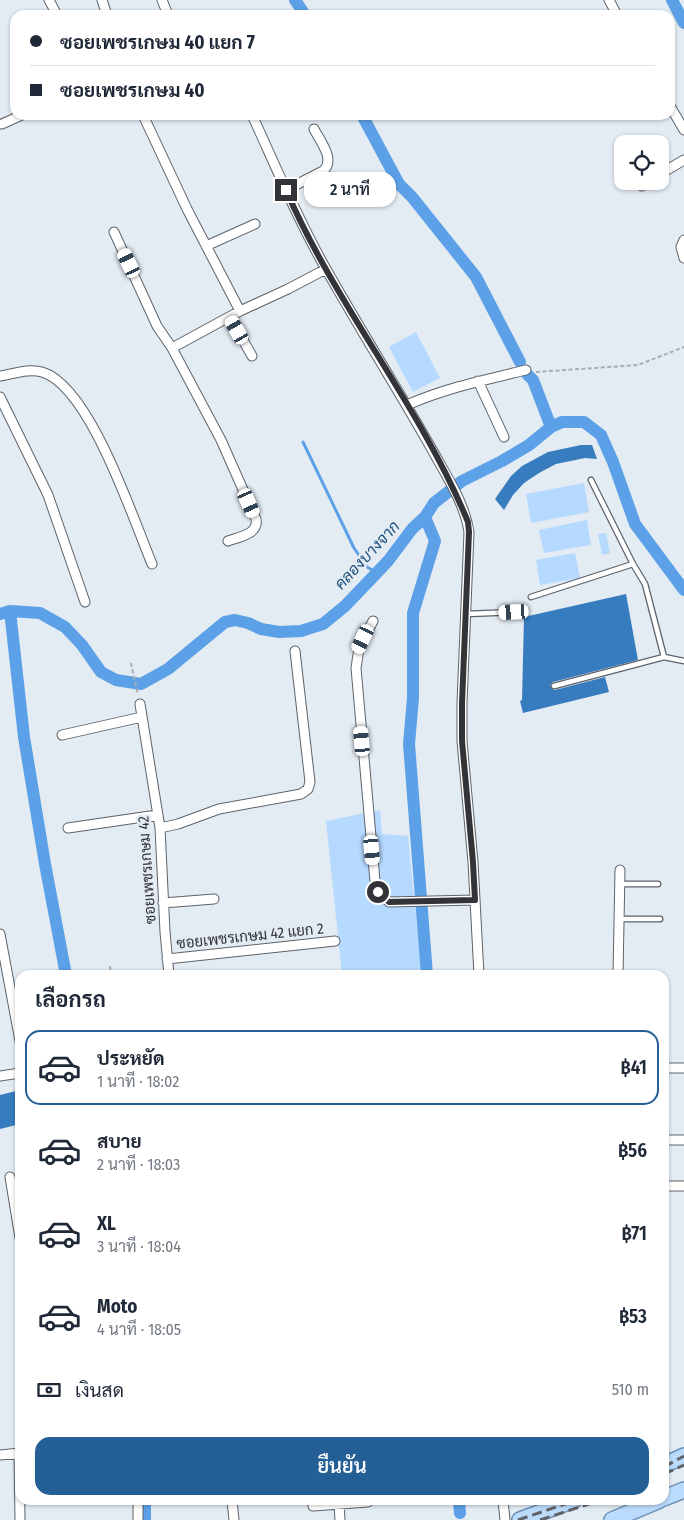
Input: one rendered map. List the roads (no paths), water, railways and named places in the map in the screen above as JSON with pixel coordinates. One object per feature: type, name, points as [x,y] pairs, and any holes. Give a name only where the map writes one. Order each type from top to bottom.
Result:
[{"type":"main road","points":[[669,1463],[684,1456]]},
{"type":"main road","points":[[669,1496],[684,1490]]},
{"type":"main road","points":[[520,1520],[560,1505]]},
{"type":"main road","points":[[612,1520],[648,1505]]},
{"type":"street","points":[[675,115],[684,130]]},
{"type":"street","points":[[2,124],[11,120]]},
{"type":"street","points":[[145,120],[206,246],[240,311]]},
{"type":"street","points":[[254,120],[286,190],[326,269],[407,405],[447,477],[468,522],[462,741],[473,862],[479,970]]},
{"type":"street","points":[[286,190],[327,168],[327,153],[314,129]]},
{"type":"street","points":[[669,169],[684,160]]},
{"type":"street","points":[[206,246],[255,224]]},
{"type":"street","points":[[114,232],[158,326],[172,348],[221,440],[256,519],[254,531],[228,541]]},
{"type":"street","points":[[684,240],[681,248],[684,258]]},
{"type":"street","points":[[172,348],[230,316],[326,269]]},
{"type":"street","points":[[230,316],[252,356]]},
{"type":"street","points":[[407,405],[434,393],[526,370]]},
{"type":"street","points":[[0,376],[30,371],[41,372],[50,376],[68,390],[98,435],[110,459],[152,564]]},
{"type":"street","points":[[478,381],[504,437]]},
{"type":"street","points":[[0,397],[48,495],[85,602]]},
{"type":"street","points":[[373,621],[359,648],[356,668],[375,881],[378,892],[389,902],[475,900]]},
{"type":"street","points":[[160,828],[178,824],[219,809],[301,794],[308,789],[310,782],[295,650]]},
{"type":"street","name":"ซอยเพชรเกษม 42","points":[[140,704],[160,828],[168,970]]},
{"type":"street","points":[[62,735],[142,717]]},
{"type":"street","points":[[68,828],[157,815]]},
{"type":"street","points":[[618,970],[620,870]]},
{"type":"street","points":[[163,903],[214,899]]},
{"type":"street","points":[[0,934],[15,1014]]},
{"type":"street","name":"ซอยเพชรเกษม 42 แยก 2","points":[[167,959],[335,941]]},
{"type":"street","points":[[669,1068],[684,1068]]},
{"type":"street","points":[[0,1076],[15,1073]]},
{"type":"street","points":[[669,1140],[684,1140]]},
{"type":"street","points":[[10,1177],[15,1205]]},
{"type":"street","points":[[669,1186],[684,1186]]},
{"type":"street","points":[[0,1456],[15,1454]]},
{"type":"street","points":[[20,1505],[20,1520]]},
{"type":"street","points":[[138,1505],[138,1520]]},
{"type":"street","points":[[232,1505],[234,1520]]},
{"type":"street","points":[[314,1506],[326,1505]]},
{"type":"street","points":[[339,1505],[340,1520]]},
{"type":"street","points":[[504,1505],[505,1520]]},
{"type":"lane","points":[[590,480],[645,584],[664,657]]},
{"type":"lane","points":[[532,596],[633,564]]},
{"type":"lane","points":[[466,614],[514,612],[518,608]]},
{"type":"lane","points":[[554,686],[664,657],[684,661]]},
{"type":"lane","points":[[620,884],[658,884]]},
{"type":"lane","points":[[619,919],[660,919]]},
{"type":"waterway","points":[[295,0],[302,10]]},
{"type":"waterway","points":[[672,0],[684,23]]},
{"type":"waterway","points":[[365,120],[399,184],[412,197],[476,277],[520,362]]},
{"type":"waterway","points":[[527,374],[533,380],[551,427]]},
{"type":"waterway","name":"คลองบางจาก","points":[[0,614],[10,611],[40,613],[65,627],[82,645],[101,672],[116,680],[141,684],[168,669],[225,622],[235,620],[261,629],[279,632],[301,631],[323,624],[345,606],[388,561],[412,529],[425,517],[434,503],[462,481],[502,461],[529,445],[551,427],[562,422],[584,422],[601,435],[613,462],[635,524],[684,590]]},
{"type":"waterway","points":[[303,442],[354,548],[367,567],[376,572]]},
{"type":"waterway","points":[[425,517],[435,541],[413,613],[413,698],[409,744],[427,970]]},
{"type":"waterway","points":[[10,611],[24,737],[65,970]]},
{"type":"waterway","points":[[145,1505],[145,1520]]},
{"type":"waterway","points":[[459,1505],[460,1513]]},
{"type":"railway","points":[[669,1464],[684,1456]]},
{"type":"railway","points":[[669,1472],[684,1465]]},
{"type":"railway","points":[[518,1520],[562,1505]]},
{"type":"railway","points":[[540,1520],[586,1505]]}]
